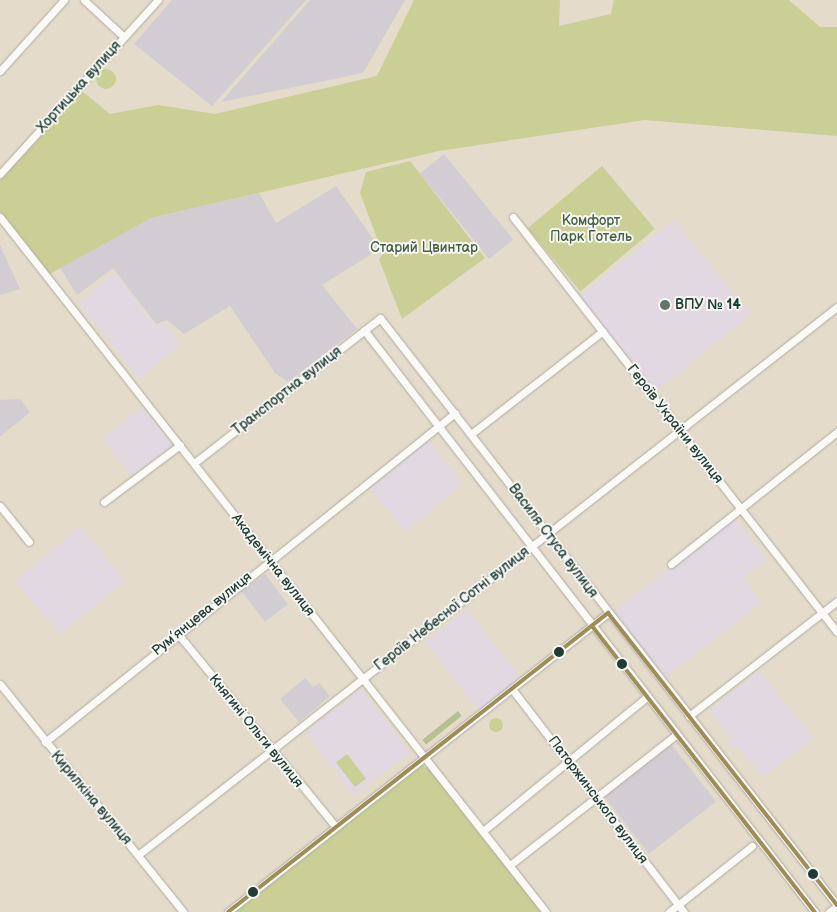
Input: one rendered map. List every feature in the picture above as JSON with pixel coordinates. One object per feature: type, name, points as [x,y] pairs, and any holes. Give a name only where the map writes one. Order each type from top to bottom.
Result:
[{"type":"street","points":[[0,70],[64,0]]},
{"type":"street","points":[[84,0],[124,37]]},
{"type":"street","name":"Хортицька вулиця","points":[[0,174],[158,0]]},
{"type":"street","name":"Героїв України вулиця","points":[[513,216],[837,632]]},
{"type":"street","name":"Академічна вулиця","points":[[0,217],[53,287],[180,445],[363,679],[427,756],[546,912]]},
{"type":"street","name":"Героїв Небесної Сотні вулиця","points":[[138,855],[837,308]]},
{"type":"street","name":"Транспортна вулиця","points":[[194,463],[380,318]]},
{"type":"street","name":"Василя Стуса вулиця","points":[[380,318],[837,905]]},
{"type":"street","name":"Василя Стуса вулиця","points":[[364,330],[647,698],[815,912]]},
{"type":"street","points":[[471,434],[602,331]]},
{"type":"street","name":"Рум’янцева вулиця","points":[[45,742],[455,413]]},
{"type":"street","points":[[671,564],[742,510],[837,432]]},
{"type":"street","points":[[104,502],[180,445]]},
{"type":"street","points":[[0,506],[29,542]]},
{"type":"street","points":[[689,716],[837,601]]},
{"type":"street","points":[[228,912],[608,613]]},
{"type":"street","name":"Княгині Ольги вулиця","points":[[178,634],[336,827]]},
{"type":"street","name":"Кирилкіна вулиця","points":[[0,684],[183,912]]},
{"type":"street","name":"Паторжинського вулиця","points":[[512,689],[684,912]]},
{"type":"street","points":[[483,831],[647,698]]},
{"type":"street","points":[[510,866],[676,735]]},
{"type":"street","points":[[669,912],[752,846]]},
{"type":"street","points":[[829,912],[837,905]]},
{"type":"shaded area","points":[[172,0],[306,0],[212,106],[134,44]]},
{"type":"shaded area","points":[[310,0],[405,0],[363,73],[221,102]]},
{"type":"shaded area","points":[[444,154],[513,239],[489,259],[420,174]]},
{"type":"shaded area","points":[[336,186],[380,249],[322,285],[357,329],[288,382],[275,373],[230,306],[184,334],[167,320],[156,324],[113,268],[77,295],[60,268],[151,218],[259,193],[276,223]]},
{"type":"shaded area","name":"ВПУ № 14","points":[[674,220],[751,315],[656,392],[579,297]]},
{"type":"shaded area","points":[[0,245],[20,289],[0,295]]},
{"type":"shaded area","points":[[115,273],[155,326],[165,324],[180,345],[140,379],[79,303]]},
{"type":"shaded area","points":[[20,399],[30,412],[0,437],[0,400]]},
{"type":"shaded area","points":[[142,407],[172,444],[133,476],[102,439]]},
{"type":"shaded area","points":[[427,439],[464,484],[405,531],[369,486]]},
{"type":"shaded area","points":[[734,518],[767,559],[743,578],[762,602],[665,678],[613,612]]},
{"type":"shaded area","points":[[80,527],[125,581],[61,635],[16,581]]},
{"type":"shaded area","points":[[265,574],[288,604],[265,622],[242,591]]},
{"type":"shaded area","points":[[467,609],[521,678],[479,710],[425,642]]},
{"type":"shaded area","points":[[759,671],[814,738],[763,777],[738,746],[731,748],[728,744],[732,739],[709,710]]},
{"type":"shaded area","points":[[305,678],[313,687],[319,683],[330,696],[299,722],[280,699]]},
{"type":"shaded area","points":[[362,689],[410,753],[353,796],[305,732]]},
{"type":"shaded area","points":[[671,744],[716,802],[649,854],[604,796]]},
{"type":"green space","points":[[414,0],[560,0],[559,26],[611,14],[614,0],[789,0],[820,27],[837,27],[837,136],[645,120],[439,151],[151,218],[48,275],[0,212],[0,180],[83,92],[110,114],[158,105],[215,114],[377,76]]},
{"type":"green space","points":[[106,69],[113,72],[116,79],[113,86],[106,89],[99,86],[96,79],[99,72]]},
{"type":"green space","name":"Старий Цвинтар","points":[[410,161],[485,258],[402,319],[379,259],[383,254],[360,193],[366,172]]},
{"type":"green space","name":"Комфорт Парк Готель","points":[[602,166],[655,229],[580,291],[528,228]]},
{"type":"green space","points":[[458,711],[462,716],[426,745],[422,740]]},
{"type":"green space","points":[[493,718],[499,718],[503,725],[499,732],[493,732],[489,728],[489,722]]},
{"type":"green space","points":[[347,754],[366,778],[355,787],[336,763]]},
{"type":"green space","points":[[423,764],[425,768],[429,766],[543,912],[235,912]]},
{"type":"transit line","points":[[228,912],[608,613],[837,905]]},
{"type":"transit line","points":[[592,626],[815,912]]},
{"type":"place","name":"ВПУ № 14","points":[[665,305]]}]
